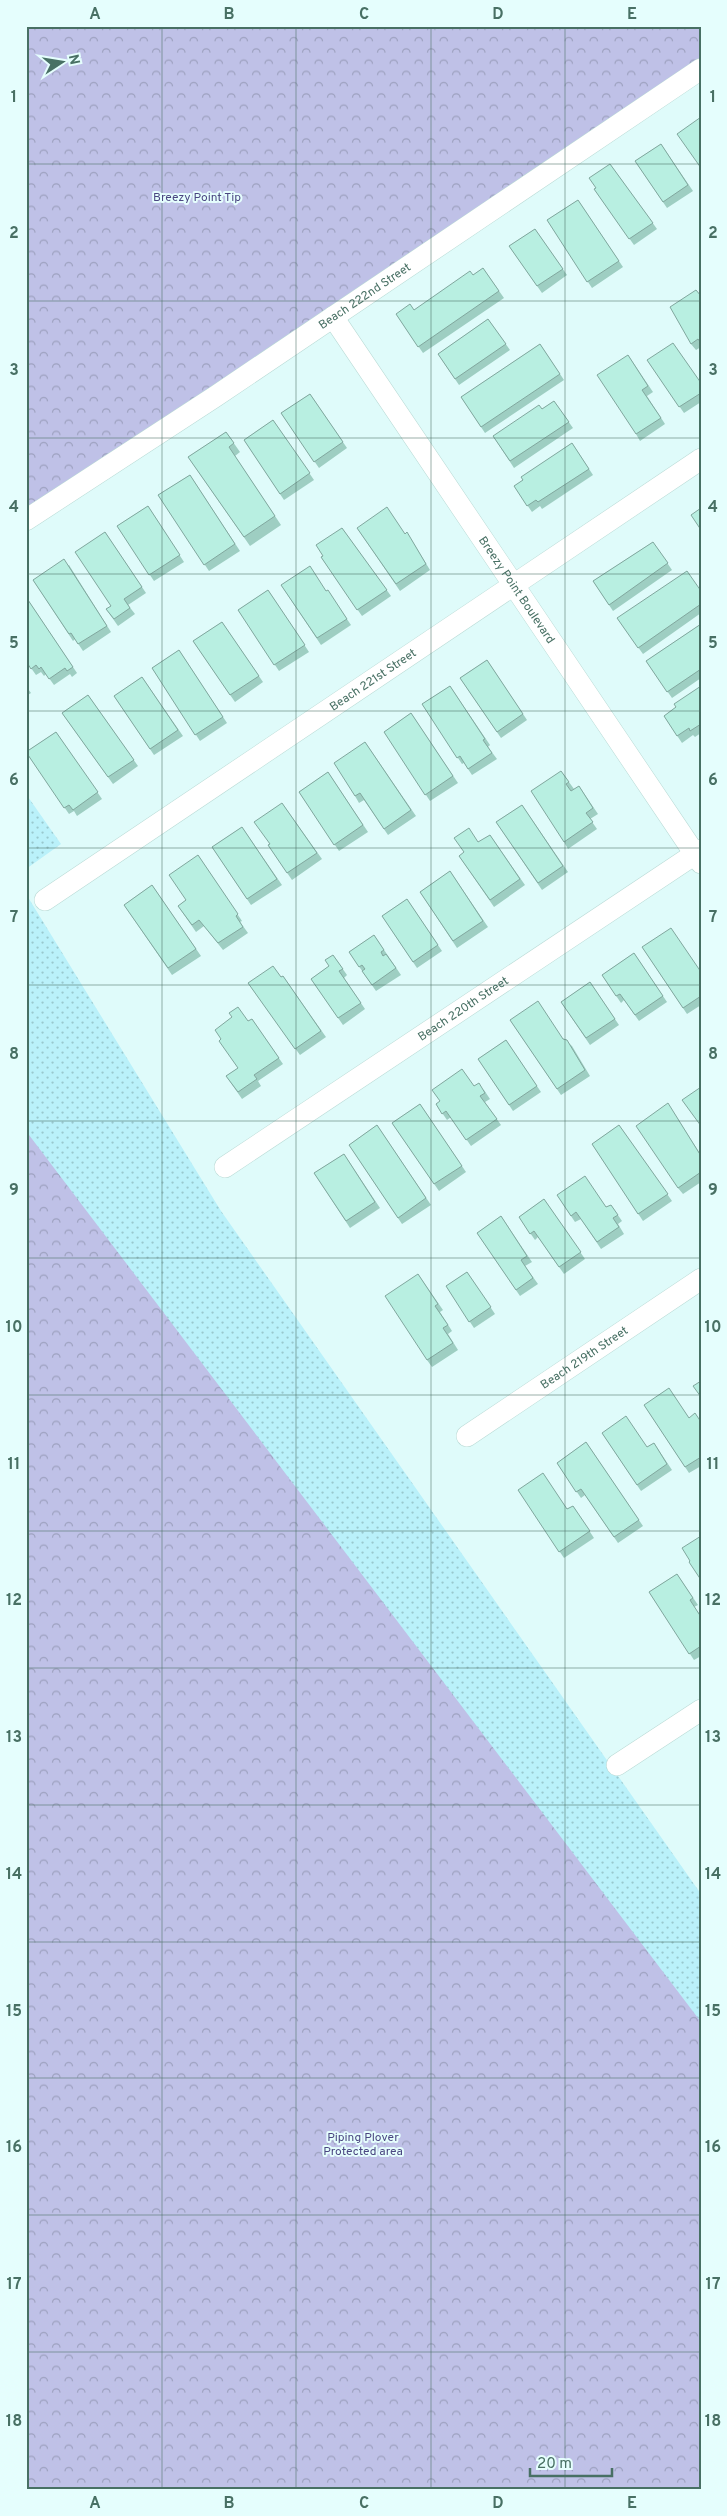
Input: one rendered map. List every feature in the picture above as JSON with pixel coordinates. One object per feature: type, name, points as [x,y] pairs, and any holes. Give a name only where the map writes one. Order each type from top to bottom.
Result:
[{"type":"street","name":"Beach 222nd Street","points":[[26,520],[216,396],[701,69]]},
{"type":"street","name":"Breezy Point Boulevard","points":[[333,317],[699,856]]},
{"type":"street","name":"Beach 221st Street","points":[[45,900],[701,459]]},
{"type":"street","name":"Beach 220th Street","points":[[225,1168],[699,856]]},
{"type":"street","name":"Beach 219th Street","points":[[467,1436],[701,1279]]},
{"type":"street","points":[[617,1765],[701,1710]]},
{"type":"sand","points":[[26,794],[61,844],[26,869]]},
{"type":"sand","name":"Piping Plover Protected area","points":[[26,894],[221,1211],[701,1894],[701,2490],[26,2490]]},
{"type":"green space","name":"Breezy Point Tip","points":[[26,26],[701,26],[701,65],[26,516]]},
{"type":"green space","name":"Piping Plover Protected area","points":[[26,1131],[701,2022],[701,2490],[26,2490]]},
{"type":"building","points":[[701,117],[701,168],[677,134]]},
{"type":"building","points":[[661,144],[688,185],[663,202],[635,161]]},
{"type":"building","points":[[610,164],[653,223],[629,239],[594,189],[596,188],[589,178]]},
{"type":"building","points":[[578,200],[619,261],[587,282],[547,220]]},
{"type":"building","points":[[535,229],[563,269],[537,286],[509,246]]},
{"type":"building","points":[[483,268],[499,291],[418,347],[396,314],[410,304],[414,310],[470,271],[473,275]]},
{"type":"building","points":[[696,290],[701,296],[701,343],[698,339],[691,344],[670,307]]},
{"type":"building","points":[[488,319],[506,344],[455,379],[438,354]]},
{"type":"building","points":[[673,343],[701,383],[701,393],[679,407],[647,360]]},
{"type":"building","points":[[540,344],[560,374],[481,427],[461,397]]},
{"type":"building","points":[[628,355],[648,386],[642,390],[661,418],[636,434],[597,375]]},
{"type":"building","points":[[310,394],[343,442],[314,462],[281,413]]},
{"type":"building","points":[[554,401],[569,422],[510,461],[493,436],[539,405],[542,409]]},
{"type":"building","points":[[273,420],[310,473],[280,494],[244,440]]},
{"type":"building","points":[[226,432],[234,443],[229,447],[275,516],[244,537],[188,457]]},
{"type":"building","points":[[572,443],[589,469],[538,502],[536,500],[527,506],[514,486],[523,480],[521,477]]},
{"type":"building","points":[[190,475],[235,544],[204,565],[158,495]]},
{"type":"building","points":[[148,506],[180,555],[149,575],[117,526]]},
{"type":"building","points":[[387,507],[405,534],[407,532],[426,564],[396,584],[357,528]]},
{"type":"building","points":[[701,508],[701,530],[691,515]]},
{"type":"building","points":[[342,528],[387,590],[357,610],[321,557],[323,556],[316,545]]},
{"type":"building","points":[[105,532],[142,587],[124,599],[130,608],[114,619],[106,609],[111,606],[75,552]]},
{"type":"building","points":[[653,542],[668,563],[609,605],[593,581]]},
{"type":"building","points":[[64,559],[107,626],[78,644],[71,633],[69,634],[33,580]]},
{"type":"building","points":[[310,566],[347,619],[317,638],[281,585]]},
{"type":"building","points":[[687,571],[701,591],[701,604],[638,648],[617,618]]},
{"type":"building","points":[[268,590],[305,645],[274,665],[238,610]]},
{"type":"building","points":[[26,597],[73,667],[67,671],[65,668],[49,679],[41,667],[39,669],[36,665],[31,669],[26,661]]},
{"type":"building","points":[[222,622],[259,676],[230,695],[193,641]]},
{"type":"building","points":[[701,624],[701,669],[667,692],[646,661]]},
{"type":"building","points":[[179,650],[223,717],[195,735],[152,668]]},
{"type":"building","points":[[487,660],[523,714],[497,732],[460,678]]},
{"type":"building","points":[[142,677],[178,730],[150,749],[114,696]]},
{"type":"building","points":[[450,686],[485,739],[483,740],[492,753],[468,769],[460,756],[457,758],[422,704]]},
{"type":"building","points":[[701,686],[701,724],[690,731],[689,728],[677,736],[664,716],[676,707],[674,704]]},
{"type":"building","points":[[88,695],[134,760],[108,777],[62,713]]},
{"type":"building","points":[[411,713],[453,776],[425,795],[384,732]]},
{"type":"building","points":[[56,732],[98,792],[73,810],[69,805],[64,808],[26,752]]},
{"type":"building","points":[[365,742],[411,810],[384,829],[360,793],[355,796],[334,763]]},
{"type":"building","points":[[561,771],[569,782],[566,784],[571,791],[579,786],[593,808],[586,813],[593,822],[564,842],[531,791]]},
{"type":"building","points":[[328,772],[363,825],[334,845],[299,792]]},
{"type":"building","points":[[282,803],[317,853],[287,873],[254,822]]},
{"type":"building","points":[[522,805],[563,866],[538,883],[496,822]]},
{"type":"building","points":[[242,827],[277,879],[247,899],[212,847]]},
{"type":"building","points":[[469,828],[478,842],[490,835],[520,879],[490,900],[459,856],[464,852],[454,838]]},
{"type":"building","points":[[198,855],[238,914],[236,916],[243,927],[218,943],[199,920],[192,925],[178,906],[186,900],[169,875]]},
{"type":"building","points":[[450,871],[483,921],[453,941],[420,892]]},
{"type":"building","points":[[152,885],[196,949],[168,968],[124,905]]},
{"type":"building","points":[[407,899],[438,945],[413,962],[382,916]]},
{"type":"building","points":[[671,928],[701,972],[701,996],[683,1008],[642,947]]},
{"type":"building","points":[[374,935],[384,950],[381,952],[383,956],[386,954],[396,968],[372,985],[362,971],[365,969],[362,965],[359,967],[349,952]]},
{"type":"building","points":[[634,953],[663,996],[635,1015],[620,994],[616,996],[602,975]]},
{"type":"building","points":[[333,955],[343,969],[339,971],[361,1003],[338,1018],[311,979],[329,966],[325,960]]},
{"type":"building","points":[[273,966],[281,977],[283,976],[321,1031],[295,1049],[248,983]]},
{"type":"building","points":[[590,982],[615,1019],[586,1038],[561,1002]]},
{"type":"building","points":[[538,1001],[563,1039],[567,1040],[585,1070],[557,1089],[510,1020]]},
{"type":"building","points":[[238,1007],[248,1021],[252,1019],[279,1058],[254,1075],[257,1079],[238,1092],[226,1076],[238,1068],[219,1041],[221,1039],[215,1030],[232,1017],[229,1013]]},
{"type":"building","points":[[506,1040],[537,1086],[509,1105],[478,1059]]},
{"type":"building","points":[[462,1069],[474,1086],[479,1083],[485,1093],[480,1096],[497,1119],[466,1140],[446,1111],[442,1114],[436,1104],[440,1101],[432,1090]]},
{"type":"building","points":[[701,1087],[701,1126],[682,1100]]},
{"type":"building","points":[[668,1103],[701,1156],[701,1172],[678,1188],[636,1126]]},
{"type":"building","points":[[420,1104],[462,1166],[434,1184],[392,1123]]},
{"type":"building","points":[[377,1125],[426,1198],[398,1218],[349,1145]]},
{"type":"building","points":[[619,1125],[668,1194],[638,1214],[592,1144]]},
{"type":"building","points":[[344,1154],[375,1202],[346,1221],[314,1173]]},
{"type":"building","points":[[585,1176],[606,1207],[611,1205],[618,1215],[613,1218],[619,1227],[597,1242],[576,1212],[571,1216],[557,1195]]},
{"type":"building","points":[[544,1199],[581,1252],[559,1267],[534,1231],[530,1234],[519,1217]]},
{"type":"building","points":[[501,1216],[527,1256],[521,1260],[533,1278],[516,1290],[477,1233]]},
{"type":"building","points":[[467,1272],[491,1307],[469,1322],[446,1286]]},
{"type":"building","points":[[418,1274],[438,1304],[435,1306],[448,1325],[443,1328],[453,1343],[427,1360],[385,1296]]},
{"type":"building","points":[[701,1381],[701,1397],[693,1386]]},
{"type":"building","points":[[669,1388],[689,1418],[695,1413],[701,1422],[701,1457],[685,1467],[644,1405]]},
{"type":"building","points":[[626,1416],[647,1447],[654,1443],[667,1464],[637,1485],[602,1433]]},
{"type":"building","points":[[586,1442],[639,1520],[614,1537],[581,1489],[576,1492],[557,1463]]},
{"type":"building","points":[[543,1473],[567,1509],[573,1506],[590,1531],[559,1552],[518,1490]]},
{"type":"building","points":[[701,1536],[701,1580],[682,1548]]},
{"type":"building","points":[[677,1574],[693,1598],[690,1600],[701,1617],[701,1646],[689,1654],[649,1592]]}]
